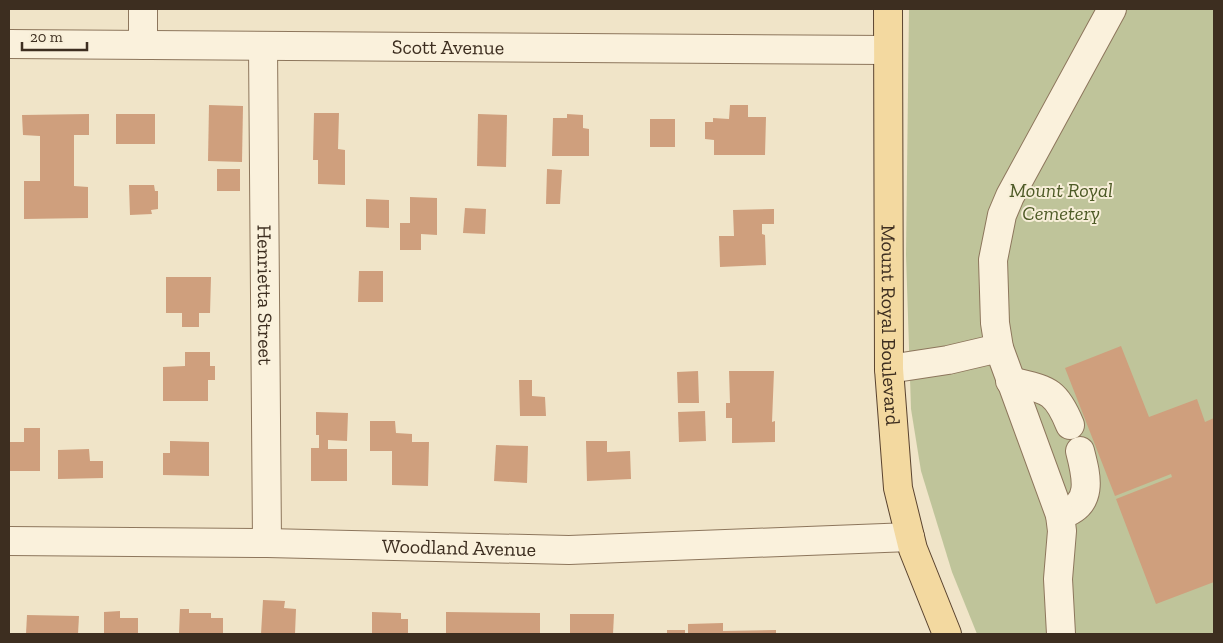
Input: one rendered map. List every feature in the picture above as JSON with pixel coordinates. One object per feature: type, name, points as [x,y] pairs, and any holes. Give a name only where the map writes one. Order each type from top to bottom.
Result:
[{"type":"main road","name":"Mount Royal Boulevard","points":[[888,9],[890,369],[898,488],[918,564],[947,634]]},
{"type":"street","points":[[143,9],[143,45]]},
{"type":"street","points":[[1061,634],[1058,579],[1062,531],[1060,515],[999,348],[995,323],[993,260],[1002,215],[1010,196],[1112,9]]},
{"type":"street","name":"Scott Avenue","points":[[9,44],[887,50]]},
{"type":"street","name":"Henrietta Street","points":[[263,47],[267,543]]},
{"type":"street","points":[[890,369],[948,360],[999,348]]},
{"type":"street","points":[[1010,381],[1047,391],[1062,405],[1070,425]]},
{"type":"street","points":[[1060,515],[1071,512],[1078,506],[1086,490],[1087,479],[1080,451]]},
{"type":"street","name":"Woodland Avenue","points":[[9,541],[267,543],[569,550],[910,536]]},
{"type":"green space","name":"Mount Royal Cemetery","points":[[909,9],[1214,9],[1214,634],[977,634],[952,572],[921,471],[911,409],[906,255]]},
{"type":"building","points":[[209,105],[243,106],[242,162],[208,161]]},
{"type":"building","points":[[730,105],[748,105],[748,117],[766,117],[765,155],[714,155],[714,140],[705,139],[705,122],[713,122],[713,118],[729,119]]},
{"type":"building","points":[[314,113],[339,113],[338,149],[345,150],[345,185],[318,184],[318,160],[313,160]]},
{"type":"building","points":[[89,114],[89,135],[74,135],[74,186],[88,187],[88,218],[24,219],[24,181],[40,181],[40,136],[23,135],[22,115]]},
{"type":"building","points":[[116,114],[155,114],[155,144],[116,144]]},
{"type":"building","points":[[478,114],[507,115],[506,167],[477,166]]},
{"type":"building","points":[[567,114],[583,115],[583,128],[589,129],[589,156],[552,156],[553,118],[567,118]]},
{"type":"building","points":[[650,119],[675,119],[675,147],[650,147]]},
{"type":"building","points":[[217,169],[240,169],[240,191],[217,191]]},
{"type":"building","points":[[547,169],[562,170],[560,204],[546,204]]},
{"type":"building","points":[[129,185],[154,185],[155,191],[158,191],[158,209],[151,210],[152,214],[130,215]]},
{"type":"building","points":[[410,197],[437,198],[437,235],[421,234],[421,250],[400,250],[400,223],[410,223]]},
{"type":"building","points":[[366,199],[389,200],[389,228],[366,227]]},
{"type":"building","points":[[465,208],[486,209],[485,234],[463,233]]},
{"type":"building","points":[[774,209],[774,224],[762,224],[762,234],[765,235],[766,265],[720,267],[719,236],[734,236],[733,210]]},
{"type":"building","points":[[359,271],[383,271],[383,302],[358,302]]},
{"type":"building","points":[[166,277],[211,277],[210,313],[199,313],[199,327],[182,327],[182,313],[166,313]]},
{"type":"building","points":[[1121,346],[1149,417],[1197,399],[1205,422],[1214,418],[1214,582],[1156,604],[1116,499],[1172,477],[1171,474],[1115,496],[1065,368]]},
{"type":"building","points":[[185,352],[210,352],[210,366],[215,366],[215,380],[208,380],[208,401],[163,401],[163,367],[185,366]]},
{"type":"building","points":[[698,371],[699,403],[678,403],[677,372]]},
{"type":"building","points":[[729,371],[774,371],[772,422],[775,421],[775,442],[732,443],[732,418],[726,418],[726,403],[730,403]]},
{"type":"building","points":[[519,380],[532,380],[532,396],[545,397],[546,416],[520,416]]},
{"type":"building","points":[[705,411],[706,441],[679,442],[678,412]]},
{"type":"building","points":[[316,412],[348,413],[347,441],[328,440],[328,449],[347,449],[347,481],[311,481],[311,448],[319,448],[319,435],[316,435]]},
{"type":"building","points":[[370,421],[395,421],[396,433],[412,434],[412,442],[429,442],[428,486],[392,485],[392,451],[370,451]]},
{"type":"building","points":[[24,428],[40,428],[40,471],[9,471],[9,442],[24,442]]},
{"type":"building","points":[[170,441],[209,442],[209,476],[163,475],[163,453],[170,453]]},
{"type":"building","points":[[586,441],[607,441],[607,452],[630,451],[631,479],[587,481]]},
{"type":"building","points":[[496,445],[528,446],[527,483],[494,481]]},
{"type":"building","points":[[89,449],[90,461],[103,461],[103,478],[58,479],[58,450]]},
{"type":"building","points":[[263,600],[285,601],[284,608],[296,609],[295,634],[261,634]]},
{"type":"building","points":[[180,609],[189,609],[189,613],[211,613],[211,618],[223,618],[223,634],[179,634]]},
{"type":"building","points":[[120,611],[120,618],[138,618],[138,634],[104,634],[104,612]]},
{"type":"building","points":[[372,612],[401,613],[401,619],[408,619],[408,634],[372,634]]},
{"type":"building","points":[[446,612],[540,613],[540,634],[446,634]]},
{"type":"building","points":[[570,614],[614,614],[613,634],[570,634]]},
{"type":"building","points":[[27,615],[79,616],[78,634],[26,634]]},
{"type":"building","points":[[723,623],[723,631],[776,630],[776,634],[688,634],[688,624]]},
{"type":"building","points":[[667,630],[685,630],[685,634],[667,634]]}]
